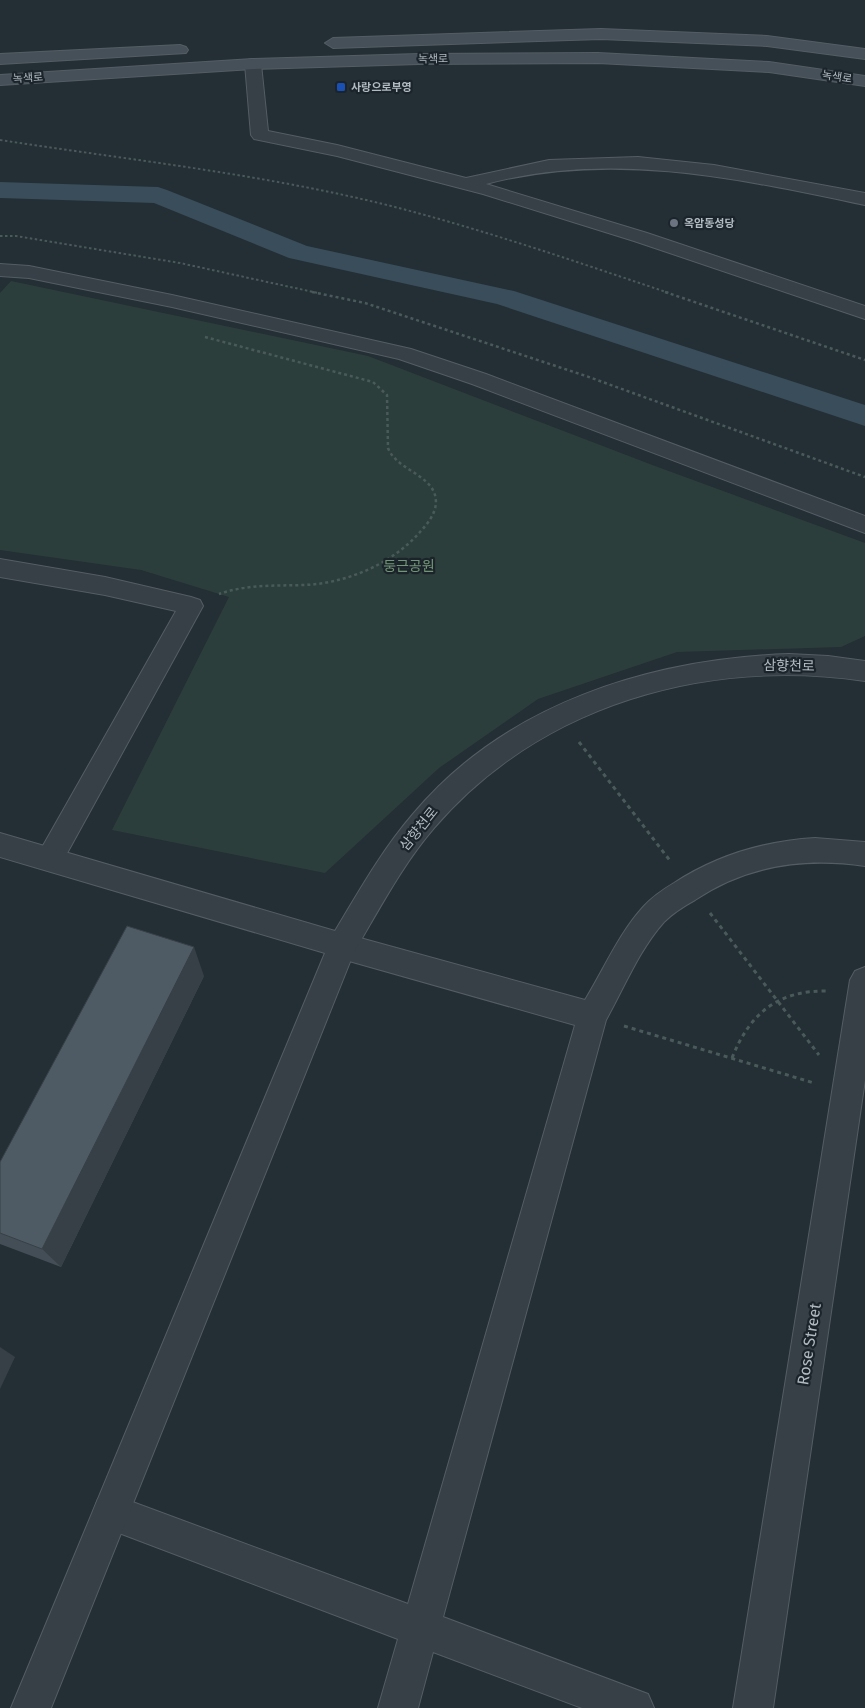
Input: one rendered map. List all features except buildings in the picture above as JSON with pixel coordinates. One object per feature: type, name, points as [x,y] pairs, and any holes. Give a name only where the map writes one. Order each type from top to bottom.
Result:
[{"type":"main road","name":"녹색로","points":[[317,44],[601,34],[767,41],[865,54]]},
{"type":"main road","name":"녹색로","points":[[0,59],[198,49]]},
{"type":"main road","name":"녹색로","points":[[0,80],[253,64],[419,59],[598,58],[769,68],[865,81]]},
{"type":"street","points":[[253,64],[260,135],[386,161],[466,183],[582,218],[865,313]]},
{"type":"street","points":[[466,183],[525,169],[559,164],[640,161],[714,169],[865,199]]},
{"type":"street","points":[[0,270],[29,272],[172,301],[404,354],[479,379],[865,525]]},
{"type":"street","points":[[0,568],[105,586],[191,606],[50,858]]},
{"type":"street","name":"삼향천로","points":[[31,1708],[342,946],[403,846],[437,806],[485,764],[559,716],[596,699],[661,679],[733,667],[788,663],[865,671]]},
{"type":"street","points":[[0,845],[50,858],[342,946],[592,1016]]},
{"type":"street","points":[[398,1708],[592,1016],[654,913],[690,887],[716,872],[752,859],[789,850],[844,850],[865,854]]},
{"type":"street","name":"Rose Street","points":[[753,1708],[864,989]]},
{"type":"street","points":[[111,1512],[634,1708]]},
{"type":"path","points":[[0,140],[294,185],[391,206],[549,252],[865,360]]},
{"type":"path","points":[[191,606],[238,588],[255,585],[331,583],[352,577],[371,568],[419,535],[436,506],[436,494],[431,487],[391,456],[388,443],[387,395],[373,382],[199,336]]},
{"type":"path","points":[[732,1058],[746,1028],[761,1012],[782,999],[804,992],[820,990],[840,992],[864,989]]},
{"type":"path","points":[[592,1016],[848,1093]]},
{"type":"green space","name":"둥근공원","points":[[11,281],[368,356],[655,466],[865,543],[865,636],[841,647],[677,652],[538,699],[439,768],[325,873],[112,830],[229,597],[141,570],[0,550],[0,293]]},
{"type":"waterway","points":[[0,190],[158,195],[299,252],[504,297],[865,416]]},
{"type":"place","name":"사랑으로부영","points":[[341,87]]},
{"type":"place","name":"옥암동성당","points":[[674,223]]}]
